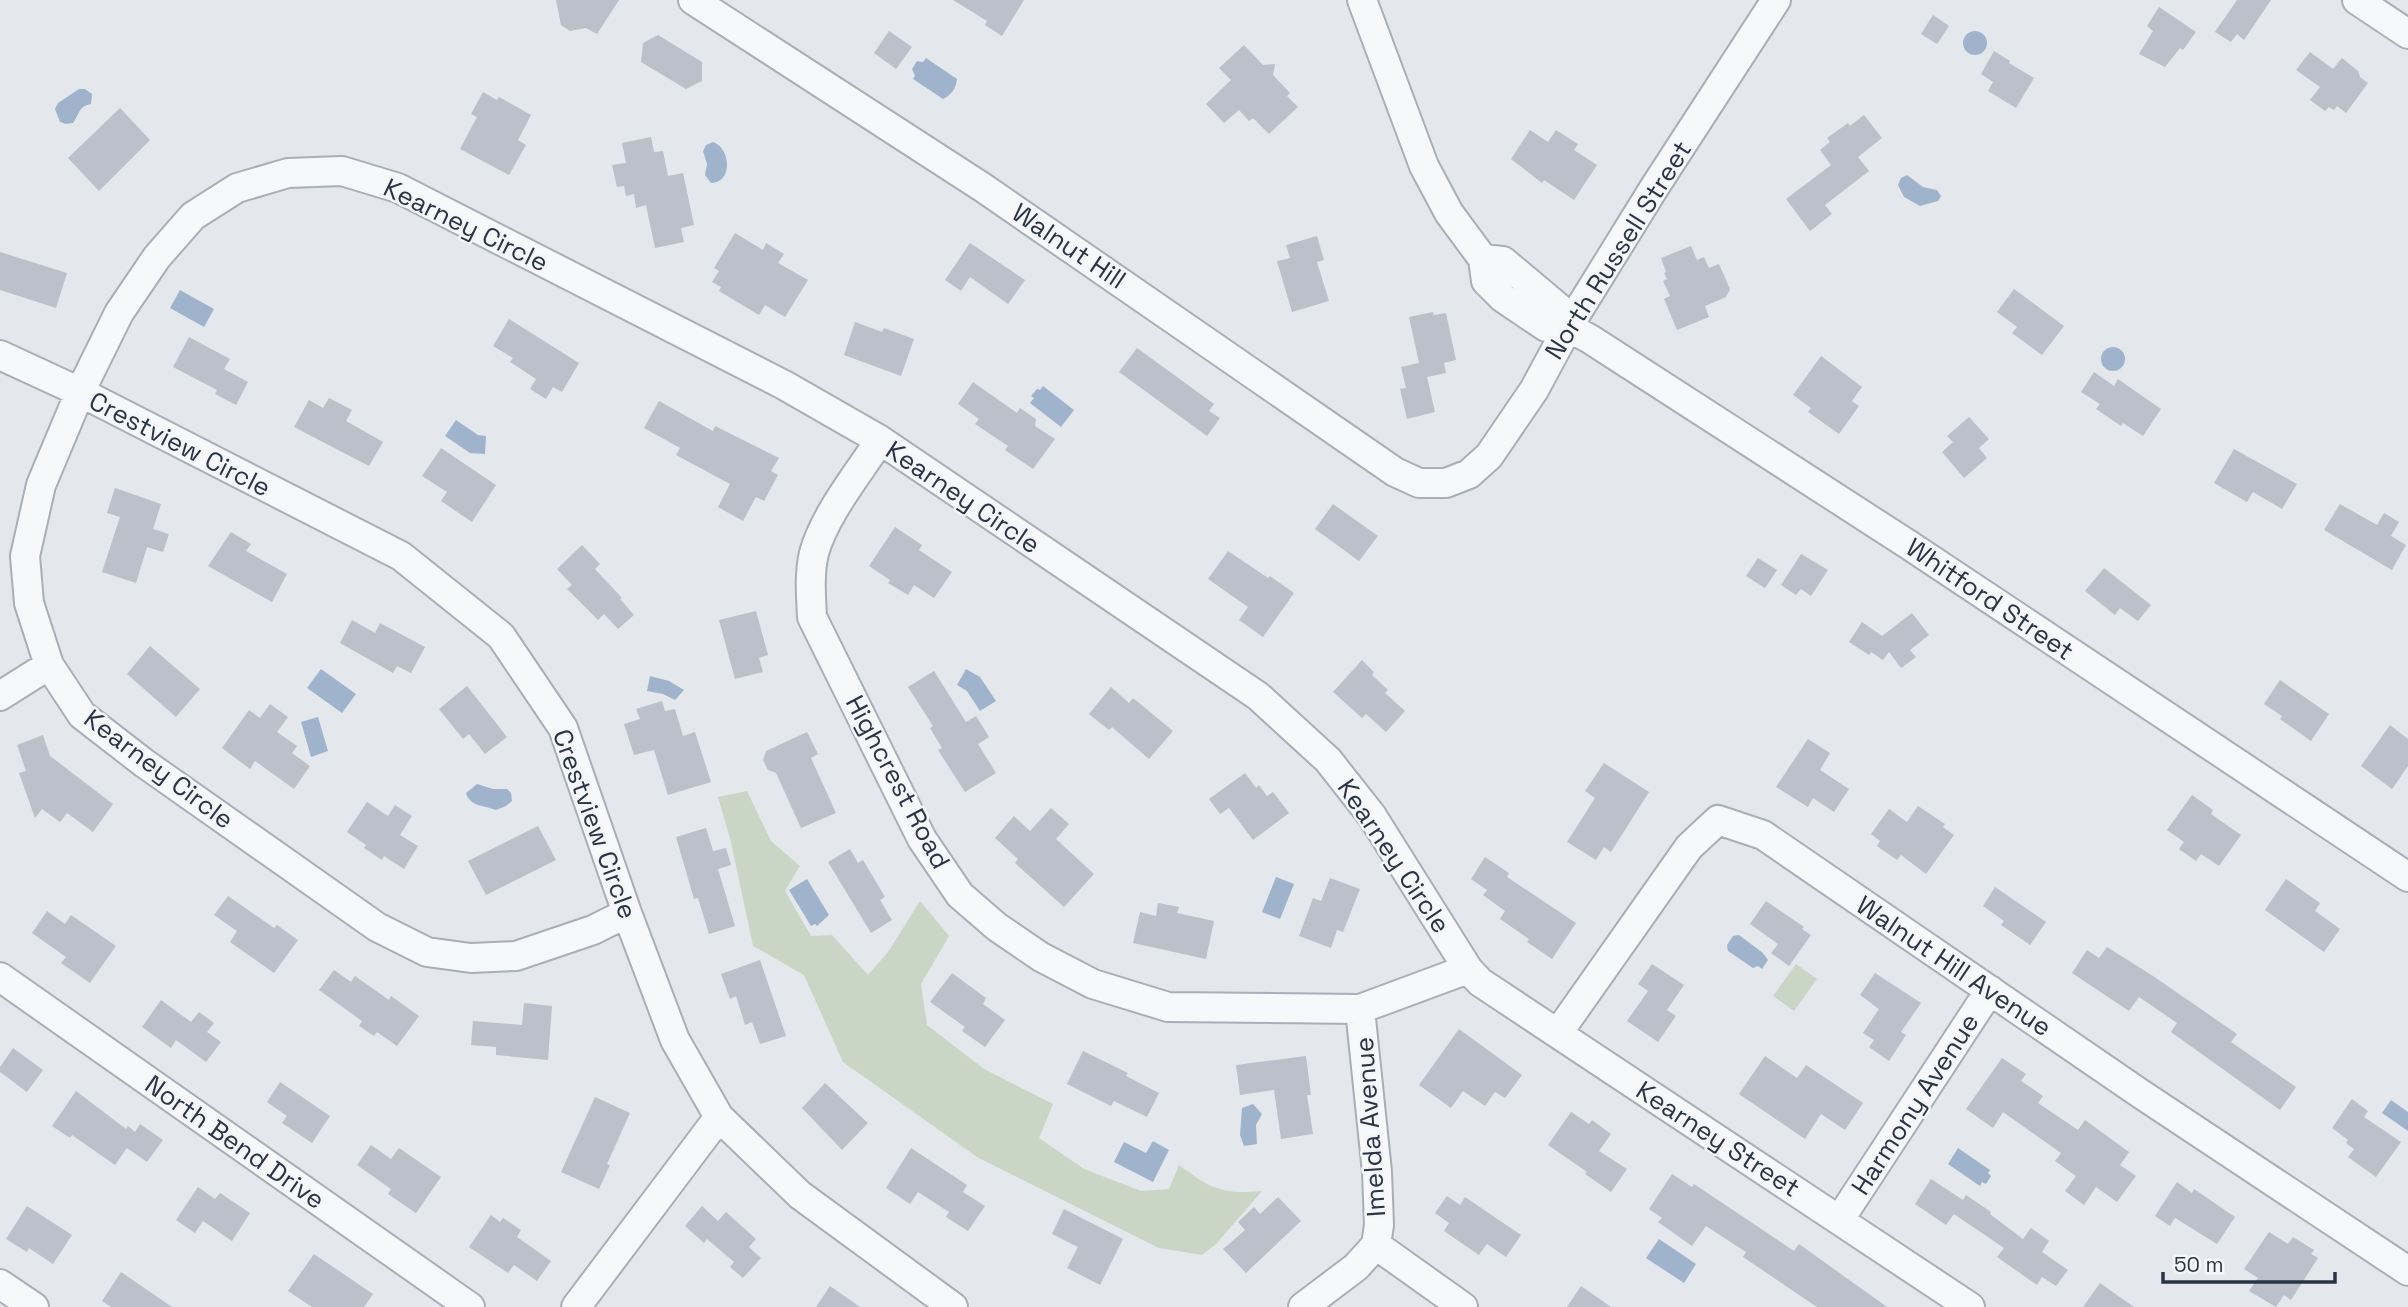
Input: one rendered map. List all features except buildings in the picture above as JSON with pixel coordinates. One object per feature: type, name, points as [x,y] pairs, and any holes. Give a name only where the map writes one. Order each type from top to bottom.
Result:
[{"type":"street","name":"Walnut Hill","points":[[693,0],[1049,232],[1395,472],[1419,483],[1446,483]]},
{"type":"street","name":"Whitford Street","points":[[1362,0],[1424,166],[1448,213],[1483,259],[1486,281],[1503,298],[1546,327],[1568,327],[1590,339],[1909,545],[2408,877]]},
{"type":"street","name":"North Russell Street","points":[[1446,483],[1469,474],[1489,456],[1534,390],[1568,327],[1654,188],[1776,0]]},
{"type":"street","points":[[2357,0],[2408,34]]},
{"type":"street","name":"Kearney Circle","points":[[627,913],[593,930],[516,956],[471,958],[427,952],[377,927],[144,763],[82,715],[49,665],[29,603],[25,556],[41,485],[79,393],[119,313],[158,257],[193,216],[237,188],[288,173],[342,172],[398,188],[784,385],[880,440],[1258,696],[1328,760],[1372,816],[1468,969]]},
{"type":"street","name":"Crestview Circle","points":[[0,355],[401,556],[501,636],[563,728],[627,913],[675,1040],[719,1117],[800,1195],[953,1307]]},
{"type":"street","name":"Highcrest Road","points":[[880,440],[824,527],[814,552],[810,578],[812,617],[922,839],[960,895],[997,927],[1051,962],[1093,984],[1168,1007],[1360,1009],[1468,969]]},
{"type":"street","points":[[0,696],[49,665]]},
{"type":"street","name":"Walnut Hill Avenue","points":[[1558,1033],[1689,847],[1718,820],[1763,835],[2141,1094],[2408,1272]]},
{"type":"street","name":"Kearney Street","points":[[1468,969],[1496,995],[1558,1033],[1970,1307]]},
{"type":"street","name":"North Bend Drive","points":[[0,977],[470,1307]]},
{"type":"street","name":"Harmony Avenue","points":[[1840,1219],[1990,990]]},
{"type":"street","name":"Imelda Avenue","points":[[1360,1009],[1377,1172],[1379,1225],[1376,1245]]},
{"type":"street","points":[[576,1307],[719,1117]]},
{"type":"street","points":[[1303,1307],[1356,1268],[1376,1245],[1463,1307]]},
{"type":"street","points":[[0,1284],[34,1307]]},
{"type":"green space","points":[[747,791],[771,841],[800,866],[785,891],[811,936],[832,935],[868,975],[888,952],[920,901],[949,936],[921,984],[927,1025],[984,1069],[1053,1104],[1039,1138],[1084,1169],[1141,1191],[1169,1189],[1179,1165],[1208,1184],[1226,1191],[1262,1191],[1216,1244],[1202,1255],[1159,1248],[977,1157],[843,1062],[804,975],[753,946],[731,842],[718,797]]},
{"type":"green space","points":[[1796,964],[1817,979],[1794,1011],[1773,996]]},
{"type":"water","points":[[1975,31],[1984,34],[1987,43],[1984,52],[1975,55],[1966,52],[1963,43],[1966,34]]},
{"type":"water","points":[[926,58],[957,79],[953,91],[943,99],[913,79],[915,76],[912,69],[917,61],[923,62]]},
{"type":"water","points":[[79,89],[85,89],[92,94],[91,104],[82,108],[73,123],[60,122],[55,109],[58,103]]},
{"type":"water","points":[[713,142],[723,151],[727,165],[723,177],[711,183],[705,175],[707,164],[703,151],[706,145]]},
{"type":"water","points":[[1907,175],[1923,187],[1937,190],[1941,196],[1938,201],[1920,206],[1904,197],[1898,185],[1901,178]]},
{"type":"water","points":[[180,290],[214,309],[204,327],[170,308]]},
{"type":"water","points":[[2113,347],[2122,350],[2125,359],[2122,368],[2113,371],[2104,368],[2101,359],[2104,350]]},
{"type":"water","points":[[1043,386],[1074,410],[1061,427],[1030,403],[1034,398],[1031,396]]},
{"type":"water","points":[[456,420],[478,435],[486,436],[485,454],[470,453],[445,436]]},
{"type":"water","points":[[321,669],[356,694],[342,713],[307,688]]},
{"type":"water","points":[[966,669],[980,677],[996,701],[980,711],[967,691],[957,685]]},
{"type":"water","points":[[650,676],[669,681],[684,690],[675,700],[647,691]]},
{"type":"water","points":[[318,717],[328,751],[311,757],[301,722]]},
{"type":"water","points":[[477,784],[493,789],[507,789],[511,793],[512,801],[496,810],[474,803],[466,793]]},
{"type":"water","points":[[1276,877],[1294,884],[1280,919],[1262,912]]},
{"type":"water","points":[[807,879],[829,915],[817,926],[811,926],[789,890]]},
{"type":"water","points":[[1739,935],[1768,960],[1762,969],[1758,966],[1753,968],[1728,951],[1727,945],[1733,936]]},
{"type":"water","points":[[2391,1100],[2408,1112],[2408,1131],[2382,1113]]},
{"type":"water","points":[[1253,1104],[1262,1114],[1256,1125],[1257,1144],[1244,1146],[1240,1135],[1242,1108]]},
{"type":"water","points":[[1153,1141],[1169,1150],[1153,1182],[1114,1162],[1124,1142],[1146,1153]]},
{"type":"water","points":[[1958,1148],[1990,1170],[1988,1173],[1991,1176],[1986,1184],[1982,1182],[1980,1186],[1948,1164]]},
{"type":"water","points":[[1659,1239],[1696,1264],[1684,1283],[1646,1258]]}]
